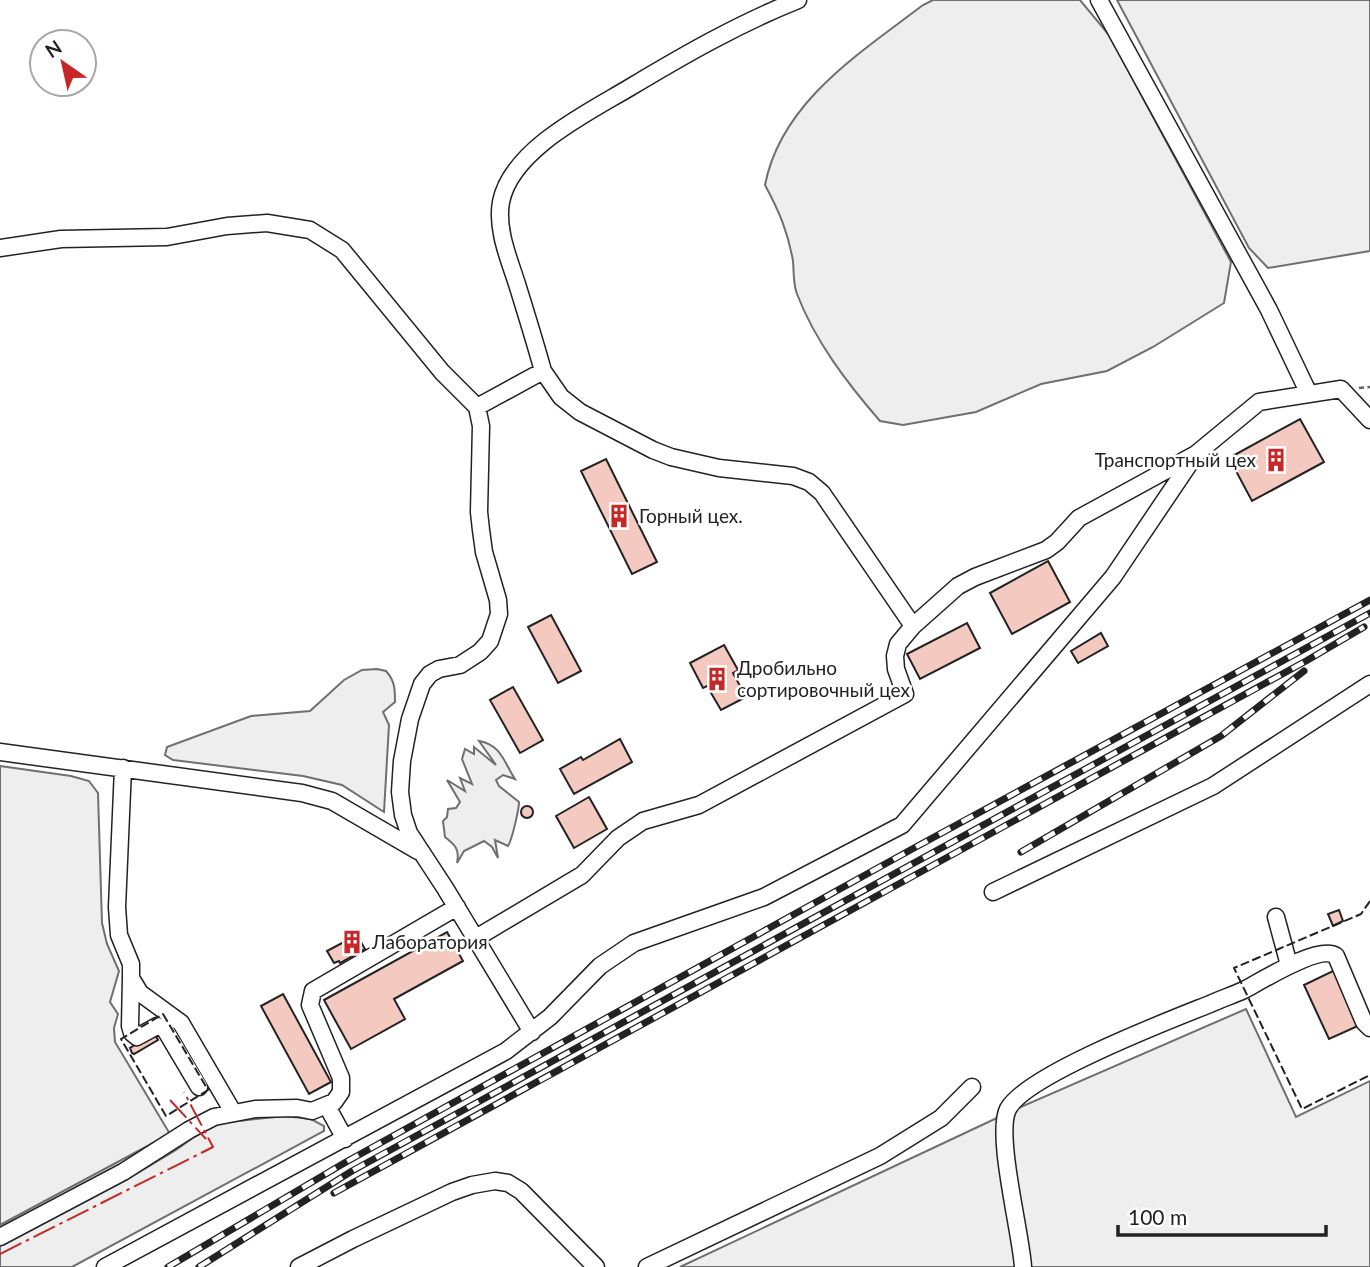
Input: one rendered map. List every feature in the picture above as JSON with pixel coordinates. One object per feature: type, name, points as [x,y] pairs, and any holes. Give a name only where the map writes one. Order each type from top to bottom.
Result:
[{"type":"lane","points":[[798,0],[706,42],[569,124],[545,142],[505,186],[500,205],[502,235],[543,371],[561,397],[580,412],[671,457],[719,468],[793,476],[809,482],[822,493],[913,626]]},
{"type":"lane","points":[[1099,0],[1269,310],[1309,394]]},
{"type":"lane","points":[[0,248],[61,239],[167,237],[227,226],[267,223],[310,230],[342,250],[442,372],[477,407],[481,426],[479,512],[484,552],[498,600],[499,614],[490,640],[480,652],[460,665],[439,669],[430,674],[416,698],[402,761],[400,792],[405,824],[532,1032]]},
{"type":"lane","points":[[477,407],[543,371]]},
{"type":"lane","points":[[476,938],[582,874],[618,838],[643,821],[699,805],[905,694],[895,669],[898,644],[913,626],[958,586],[1046,550],[1072,523],[1091,509],[1196,454],[1259,402],[1341,389],[1370,420]]},
{"type":"lane","points":[[105,1267],[506,1051],[532,1032],[600,966],[634,943],[764,897],[902,825],[1113,577],[1196,454]]},
{"type":"lane","points":[[993,892],[1213,786],[1370,684]]},
{"type":"lane","points":[[0,752],[302,793],[332,801],[421,852]]},
{"type":"lane","points":[[123,768],[117,907],[119,935],[131,964],[130,1026],[132,1033],[139,1037],[157,1026],[164,1028],[199,1087]]},
{"type":"lane","points":[[0,1237],[123,1172],[214,1117],[233,1112],[282,1108],[312,1111],[327,1106],[341,1092],[341,1078],[310,1005],[313,991],[457,908]]},
{"type":"lane","points":[[1276,917],[1289,965]]},
{"type":"lane","points":[[1023,1267],[1003,1137],[1007,1110],[1043,1081],[1094,1053],[1243,990],[1289,965],[1326,953],[1334,954],[1364,1021],[1370,1028]]},
{"type":"lane","points":[[131,978],[141,993],[181,1023],[233,1112]]},
{"type":"lane","points":[[647,1267],[880,1156],[941,1118],[972,1087]]},
{"type":"lane","points":[[327,1106],[345,1139]]},
{"type":"lane","points":[[299,1267],[452,1192],[495,1181],[508,1183],[521,1191],[596,1267]]},
{"type":"shaded area","points":[[933,0],[1080,0],[1109,35],[1231,262],[1224,303],[1153,347],[1107,371],[1041,384],[976,412],[903,425],[880,421],[822,345],[796,290],[786,231],[765,185],[774,155],[805,104],[850,61]]},
{"type":"shaded area","points":[[1117,0],[1370,0],[1370,251],[1268,268],[1249,248]]},
{"type":"shaded area","points":[[362,670],[386,671],[389,675],[395,693],[395,702],[383,712],[389,725],[384,812],[342,785],[303,776],[173,760],[165,755],[167,747],[251,716],[310,711],[344,680]]},
{"type":"shaded area","points":[[479,741],[498,751],[515,779],[503,775],[496,780],[499,786],[519,802],[518,811],[508,846],[495,840],[498,858],[492,847],[484,841],[464,851],[457,863],[457,851],[445,837],[443,821],[447,817],[448,809],[456,808],[460,802],[447,780],[465,791],[460,778],[472,784],[462,759],[465,749],[474,754],[474,747],[496,765]]},
{"type":"shaded area","points":[[0,766],[71,776],[89,781],[98,793],[102,923],[107,944],[119,971],[110,1002],[118,1014],[114,1028],[115,1042],[170,1134],[0,1225]]},
{"type":"shaded area","points":[[1246,1009],[1296,1117],[1370,1081],[1370,1267],[680,1267],[1016,1109]]},
{"type":"shaded area","points":[[284,1116],[311,1119],[324,1126],[324,1131],[72,1267],[0,1267],[0,1245],[131,1177],[208,1127]]},
{"type":"building","name":"Транспортный цех","points":[[1300,419],[1324,462],[1252,501],[1229,458]]},
{"type":"building","name":"Горный цех.","points":[[606,459],[657,562],[632,574],[581,471]]},
{"type":"building","points":[[1048,561],[1070,602],[1012,634],[990,593]]},
{"type":"building","points":[[551,615],[581,671],[558,683],[528,627]]},
{"type":"building","points":[[967,623],[980,648],[920,679],[907,654]]},
{"type":"building","points":[[1101,633],[1108,646],[1078,663],[1071,651]]},
{"type":"building","name":"Дробильно сортировочный цех","points":[[724,645],[738,670],[733,673],[746,697],[721,710],[707,686],[703,688],[690,663]]},
{"type":"building","points":[[513,687],[543,740],[520,753],[490,700]]},
{"type":"building","points":[[620,739],[632,762],[574,794],[560,769],[581,757],[583,760]]},
{"type":"building","points":[[589,797],[607,829],[574,848],[556,816]]},
{"type":"building","points":[[527,806],[533,812],[527,818],[521,812]]},
{"type":"building","points":[[1339,910],[1343,921],[1333,926],[1328,914]]},
{"type":"building","points":[[447,932],[463,961],[394,999],[405,1019],[351,1049],[324,1000]]},
{"type":"building","name":"Лаборатория","points":[[357,935],[365,949],[340,963],[334,963],[327,951]]},
{"type":"building","points":[[1335,970],[1360,1025],[1329,1039],[1304,985]]},
{"type":"building","points":[[283,994],[331,1082],[309,1094],[261,1006]]},
{"type":"building","points":[[154,1033],[158,1040],[132,1053],[130,1048]]},
{"type":"railway","points":[[168,1267],[346,1162],[1370,600]]},
{"type":"railway","points":[[199,1267],[352,1171],[1370,613]]},
{"type":"railway","points":[[334,1193],[1364,627]]},
{"type":"railway","points":[[1021,852],[1221,736],[1304,671]]},
{"type":"fence","points":[[1370,901],[1361,914],[1234,968],[1302,1109],[1370,1075]]},
{"type":"fence","points":[[163,1014],[208,1090],[166,1116],[121,1039],[163,1014]]},
{"type":"power","points":[[0,1254],[213,1147],[184,1092]]},
{"type":"power","points":[[170,1100],[206,1139]]},
{"type":"place","name":"Транспортный цех","points":[[1276,460]]},
{"type":"place","name":"Горный цех.","points":[[619,516]]},
{"type":"place","name":"Дробильно сортировочный цех","points":[[717,679]]},
{"type":"place","name":"Лаборатория","points":[[352,942]]}]
